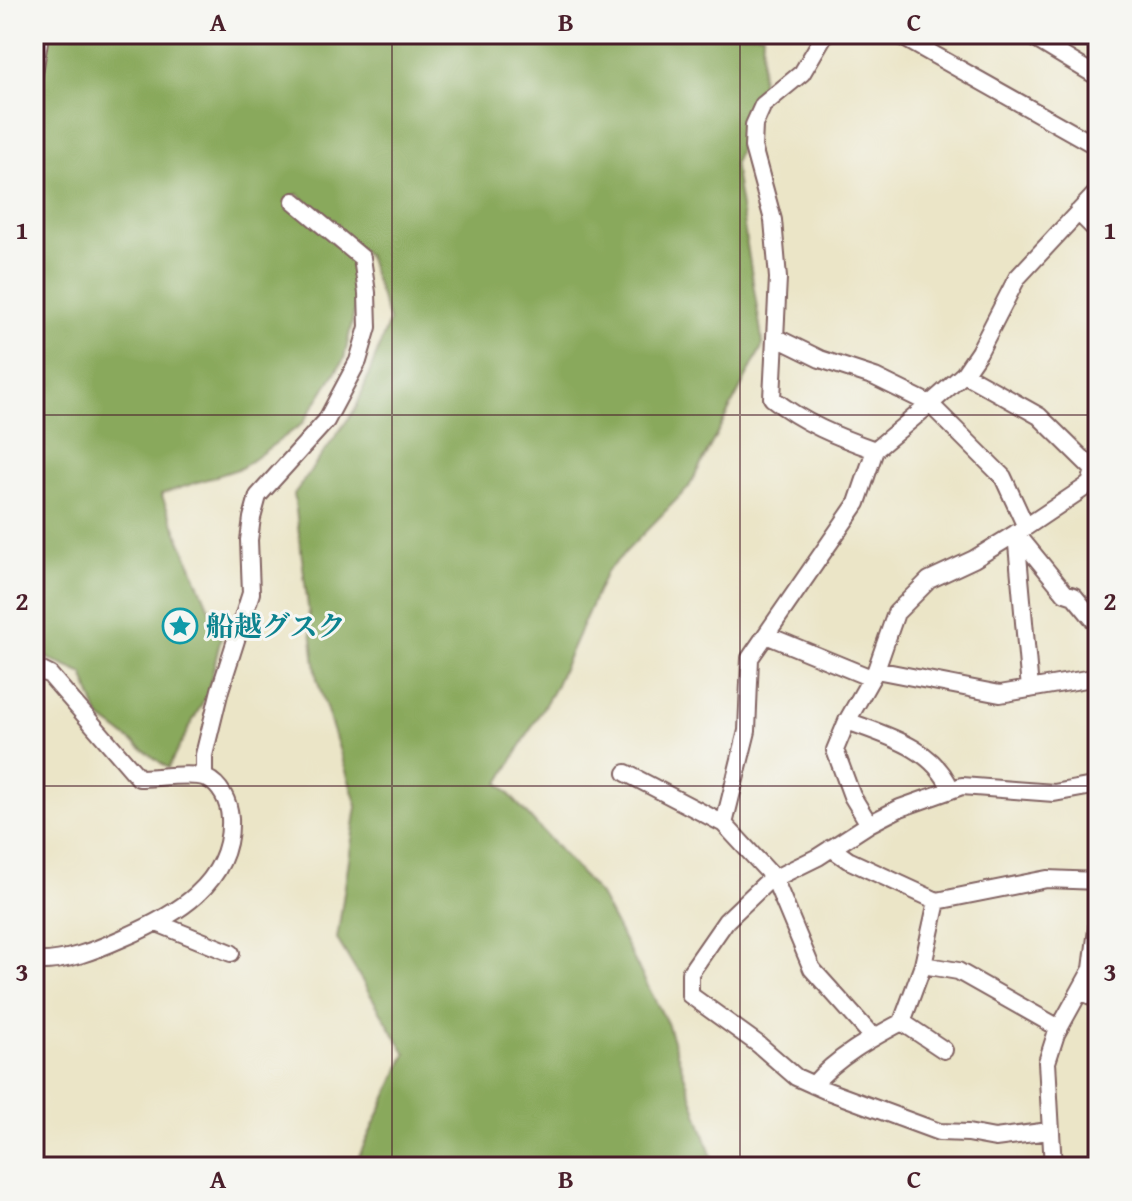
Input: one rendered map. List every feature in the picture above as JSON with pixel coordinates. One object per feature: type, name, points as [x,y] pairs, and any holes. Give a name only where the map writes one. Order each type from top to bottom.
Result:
[{"type":"street","points":[[34,74],[40,34]]},
{"type":"street","points":[[825,34],[802,73],[763,105],[754,125],[753,147],[773,220],[778,278],[772,398],[792,414],[836,436],[875,450]]},
{"type":"street","points":[[897,34],[1098,147]]},
{"type":"street","points":[[1027,34],[1098,77]]},
{"type":"street","points":[[724,824],[747,731],[750,658],[857,503],[875,450],[964,374],[979,352],[1017,278],[1098,191]]},
{"type":"street","points":[[204,776],[204,755],[220,690],[251,593],[249,540],[258,496],[326,421],[358,361],[368,327],[362,258],[294,201]]},
{"type":"street","points":[[1078,212],[1098,232]]},
{"type":"street","points":[[775,337],[820,359],[875,377],[930,404],[1003,477],[1021,530],[1030,689]]},
{"type":"street","points":[[869,824],[852,796],[835,750],[873,674],[896,613],[929,580],[974,559],[1095,478],[1039,416],[964,374]]},
{"type":"street","points":[[1021,530],[1065,593],[1074,596],[1098,625]]},
{"type":"street","points":[[766,635],[873,674],[1000,694],[1092,678],[1098,681]]},
{"type":"street","points":[[34,667],[50,675],[139,778],[204,776],[217,786],[227,800],[230,827],[225,855],[202,891],[167,919],[92,951],[34,961]]},
{"type":"street","points":[[847,721],[906,743],[945,774],[951,790]]},
{"type":"street","points":[[626,773],[724,824],[774,878],[812,969],[873,1037]]},
{"type":"street","points":[[1049,1131],[995,1138],[939,1132],[813,1085],[796,1077],[758,1044],[690,995],[690,973],[726,921],[774,878],[900,808],[962,786],[1054,793],[1098,785]]},
{"type":"street","points":[[831,848],[848,860],[937,901],[1047,879],[1098,881]]},
{"type":"street","points":[[813,1085],[829,1067],[873,1037],[902,1022],[923,965],[937,901]]},
{"type":"street","points":[[1053,1167],[1047,1062],[1059,1028],[1092,969],[1098,921]]},
{"type":"street","points":[[157,923],[231,953]]},
{"type":"street","points":[[923,965],[958,971],[1059,1028]]},
{"type":"street","points":[[1080,991],[1098,999]]},
{"type":"street","points":[[902,1022],[944,1050]]},
{"type":"green space","points":[[44,34],[763,34],[761,85],[734,164],[763,345],[689,487],[606,572],[554,689],[499,783],[600,895],[667,1023],[715,1167],[354,1167],[406,1054],[337,939],[357,806],[317,679],[294,494],[356,408],[389,321],[367,255],[298,194],[287,199],[355,263],[359,290],[344,359],[302,424],[241,468],[161,494],[221,637],[208,692],[168,768],[99,717],[83,674],[34,652],[34,98],[45,48]]},
{"type":"place","name":"船越グスク","points":[[180,626]]}]
